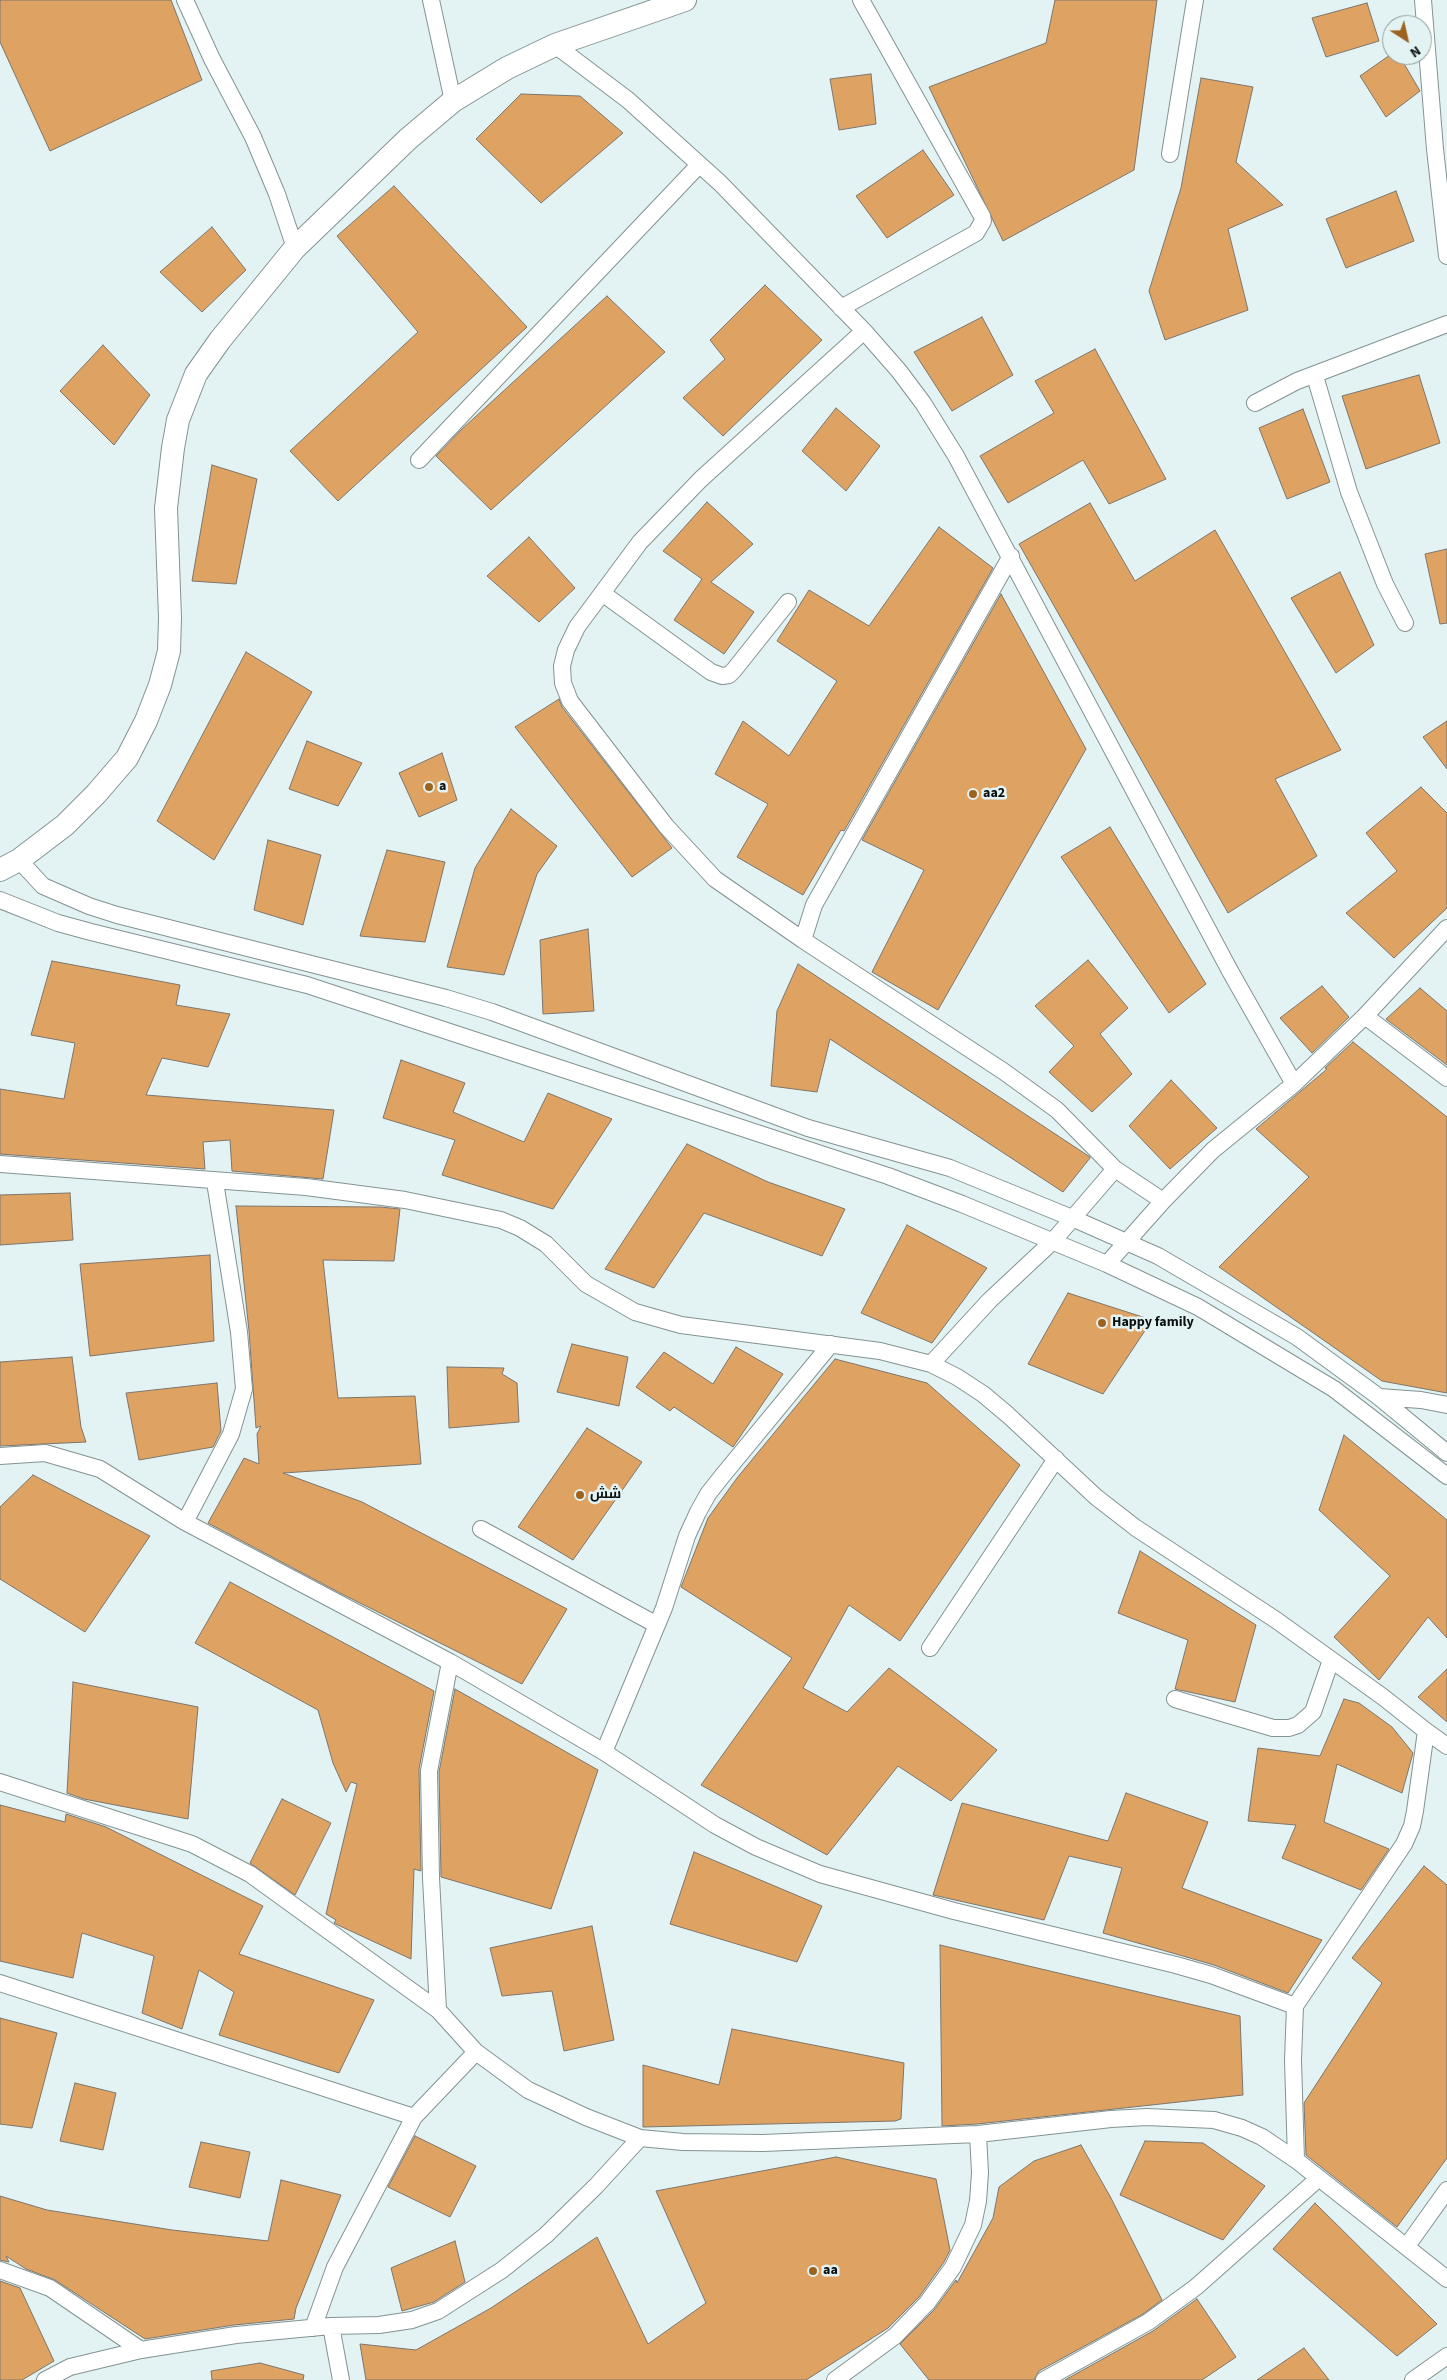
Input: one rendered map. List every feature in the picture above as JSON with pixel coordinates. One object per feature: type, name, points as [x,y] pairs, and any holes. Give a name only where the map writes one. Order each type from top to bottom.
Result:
[{"type":"street","points":[[184,0],[212,59],[253,137],[277,194],[295,248]]},
{"type":"street","points":[[431,0],[453,101]]},
{"type":"street","points":[[686,0],[555,45],[507,68],[453,101],[408,139],[295,248],[196,374],[178,420],[172,448],[166,508],[170,618],[169,651],[160,685],[146,720],[127,758],[66,825],[9,865],[43,886],[89,906],[117,915],[446,998],[492,1012],[808,1128],[950,1168],[1158,1256],[1297,1337],[1380,1397],[1447,1453]]},
{"type":"street","points":[[841,308],[976,233],[983,221],[982,216],[861,0]]},
{"type":"street","points":[[1170,154],[1195,0]]},
{"type":"street","points":[[1423,0],[1434,150],[1447,256]]},
{"type":"street","points":[[555,45],[628,100],[720,183],[864,331],[900,371],[923,403],[956,456],[1011,556],[1230,971],[1294,1084]]},
{"type":"street","points":[[419,460],[699,165]]},
{"type":"street","points":[[1255,403],[1297,381],[1315,376],[1447,324]]},
{"type":"street","points":[[864,331],[701,479],[640,542],[577,627],[566,650],[562,666],[563,683],[570,701],[666,826],[716,879],[802,940],[1003,1071],[1057,1110],[1115,1169],[1163,1201]]},
{"type":"street","points":[[1315,376],[1349,492],[1385,584],[1406,623]]},
{"type":"street","points":[[802,940],[814,905],[1011,556]]},
{"type":"street","points":[[602,593],[711,672],[722,676],[729,675],[734,670],[788,602]]},
{"type":"street","points":[[0,900],[58,923],[307,986],[466,1036],[553,1068],[888,1176],[962,1204],[1107,1264],[1198,1307],[1334,1389],[1447,1476]]},
{"type":"street","points":[[1107,1264],[1163,1201],[1213,1150],[1294,1084],[1365,1016],[1447,928]]},
{"type":"street","points":[[1365,1016],[1447,1078]]},
{"type":"street","points":[[0,1164],[215,1182],[306,1187],[406,1200],[500,1220],[520,1228],[546,1244],[586,1284],[635,1312],[681,1325],[880,1351],[931,1364],[957,1377],[983,1394],[1096,1497],[1154,1542],[1276,1620],[1447,1746]]},
{"type":"street","points":[[931,1364],[990,1300],[1053,1241],[1115,1169]]},
{"type":"street","points":[[185,1522],[231,1434],[244,1389],[239,1332],[215,1182]]},
{"type":"street","points":[[1258,1344],[1274,1323]]},
{"type":"street","points":[[604,1752],[674,1583],[687,1536],[708,1494],[831,1344]]},
{"type":"street","points":[[1380,1397],[1447,1405]]},
{"type":"street","points":[[0,1456],[45,1453],[100,1469],[185,1522],[450,1662],[604,1752],[715,1825],[756,1847],[820,1874],[954,1910],[1176,1965],[1211,1975],[1296,2006]]},
{"type":"street","points":[[930,1648],[1056,1459]]},
{"type":"street","points":[[481,1529],[657,1626]]},
{"type":"street","points":[[1175,1699],[1273,1728],[1289,1728],[1298,1725],[1313,1712],[1331,1660]]},
{"type":"street","points":[[438,2010],[431,1878],[429,1771],[450,1662]]},
{"type":"street","points":[[1296,2160],[1293,2060],[1296,2006],[1404,1844],[1412,1826],[1415,1811],[1426,1731]]},
{"type":"street","points":[[0,1782],[192,1844],[250,1874],[438,2010],[476,2052],[528,2090],[586,2117],[640,2138],[683,2142],[764,2143],[978,2134],[1111,2119],[1147,2117],[1214,2120],[1242,2128],[1262,2138],[1296,2160],[1447,2279]]},
{"type":"street","points":[[0,1983],[414,2117]]},
{"type":"street","points":[[313,2328],[335,2267],[414,2117],[476,2052]]},
{"type":"street","points":[[835,2380],[895,2336],[927,2303],[952,2267],[973,2225],[978,2200],[980,2173],[978,2134]]},
{"type":"street","points":[[46,2380],[70,2367],[141,2350],[236,2335],[331,2326],[395,2323],[412,2320],[438,2310],[502,2270],[546,2235],[596,2186],[640,2138]]},
{"type":"street","points":[[1044,2380],[1148,2322],[1196,2287],[1319,2178]]},
{"type":"street","points":[[1407,2246],[1447,2190]]},
{"type":"street","points":[[0,2270],[50,2288],[141,2350]]},
{"type":"street","points":[[331,2326],[341,2380]]},
{"type":"street","points":[[1413,2380],[1444,2363]]},
{"type":"building","points":[[0,0],[171,0],[202,80],[50,151],[0,42]]},
{"type":"building","points":[[1055,0],[1157,0],[1134,170],[1003,241],[929,87],[1046,43]]},
{"type":"building","points":[[1367,3],[1379,41],[1326,57],[1312,18]]},
{"type":"building","points":[[1382,61],[1382,65],[1405,65],[1420,91],[1386,117],[1360,76]]},
{"type":"building","points":[[871,74],[876,124],[839,130],[830,79]]},
{"type":"building","points":[[1201,78],[1253,87],[1236,162],[1283,205],[1228,229],[1248,310],[1165,340],[1149,291],[1181,188]]},
{"type":"building","points":[[521,94],[580,96],[623,133],[541,203],[476,139]]},
{"type":"building","points":[[923,150],[954,195],[887,238],[856,196]]},
{"type":"building","points":[[394,186],[527,327],[338,501],[290,451],[418,332],[337,236]]},
{"type":"building","points":[[1396,191],[1414,241],[1346,268],[1326,219]]},
{"type":"building","points":[[212,227],[246,270],[202,312],[160,272]]},
{"type":"building","points":[[765,285],[822,340],[723,436],[683,398],[725,359],[710,340]]},
{"type":"building","points":[[607,296],[665,352],[491,510],[436,456],[462,429]]},
{"type":"building","points":[[982,317],[1013,375],[952,411],[914,352]]},
{"type":"building","points":[[103,345],[150,395],[114,445],[60,391]]},
{"type":"building","points":[[1095,349],[1166,479],[1109,504],[1083,460],[1008,503],[980,456],[1054,413],[1035,381]]},
{"type":"building","points":[[1419,375],[1440,443],[1366,469],[1342,396]]},
{"type":"building","points":[[836,408],[880,446],[846,491],[802,451]]},
{"type":"building","points":[[1303,409],[1330,482],[1287,499],[1259,428]]},
{"type":"building","points":[[212,465],[257,479],[236,584],[192,581]]},
{"type":"building","points":[[707,502],[753,544],[711,582],[754,612],[724,654],[674,620],[702,579],[663,551]]},
{"type":"building","points":[[1090,503],[1135,581],[1215,530],[1341,750],[1275,779],[1317,856],[1228,913],[1019,544]]},
{"type":"building","points":[[939,527],[993,568],[844,831],[841,830],[803,895],[737,857],[768,804],[715,774],[743,721],[789,756],[837,681],[777,641],[809,590],[869,626]]},
{"type":"building","points":[[529,537],[575,588],[539,622],[487,576]]},
{"type":"building","points":[[1447,549],[1447,623],[1440,624],[1425,554]]},
{"type":"building","points":[[1340,572],[1374,645],[1336,673],[1291,598]]},
{"type":"building","name":"aa2","points":[[1001,594],[1086,749],[938,1010],[872,972],[924,870],[862,840]]},
{"type":"building","points":[[246,652],[312,692],[214,860],[157,821]]},
{"type":"building","points":[[559,699],[562,707],[672,848],[632,877],[515,727]]},
{"type":"building","points":[[1447,721],[1447,769],[1423,737]]},
{"type":"building","points":[[307,741],[362,763],[338,806],[289,789]]},
{"type":"building","name":"a","points":[[442,753],[457,800],[419,817],[399,773]]},
{"type":"building","points":[[1421,787],[1447,813],[1447,908],[1394,958],[1346,913],[1397,871],[1366,833]]},
{"type":"building","points":[[511,809],[557,846],[537,874],[504,975],[447,967],[475,868]]},
{"type":"building","points":[[1110,827],[1206,984],[1169,1013],[1061,857]]},
{"type":"building","points":[[268,840],[321,855],[303,925],[254,910]]},
{"type":"building","points":[[387,850],[445,862],[425,942],[360,936]]},
{"type":"building","points":[[588,929],[594,1011],[543,1014],[540,940]]},
{"type":"building","points":[[1088,960],[1128,1008],[1100,1034],[1132,1074],[1092,1112],[1049,1072],[1074,1046],[1035,1006]]},
{"type":"building","points":[[52,961],[180,985],[176,1005],[230,1014],[208,1067],[162,1058],[146,1095],[334,1110],[323,1179],[232,1171],[230,1140],[203,1142],[205,1169],[0,1154],[0,1089],[64,1099],[75,1043],[31,1035]]},
{"type":"building","points":[[798,964],[1090,1158],[1063,1192],[830,1039],[817,1092],[771,1086],[777,1011]]},
{"type":"building","points":[[1322,986],[1349,1017],[1312,1053],[1280,1018]]},
{"type":"building","points":[[1420,988],[1447,1011],[1447,1065],[1386,1019]]},
{"type":"building","points":[[1353,1042],[1447,1117],[1447,1393],[1382,1381],[1219,1267],[1309,1177],[1256,1129],[1327,1069],[1325,1068]]},
{"type":"building","points":[[401,1060],[465,1083],[453,1112],[524,1142],[548,1093],[612,1119],[553,1209],[442,1175],[455,1140],[383,1118]]},
{"type":"building","points":[[1171,1080],[1217,1128],[1170,1169],[1129,1126]]},
{"type":"building","points":[[687,1144],[768,1182],[845,1209],[822,1256],[704,1213],[654,1288],[605,1269]]},
{"type":"building","points":[[70,1193],[73,1240],[0,1245],[0,1195]]},
{"type":"building","points":[[236,1206],[380,1207],[400,1209],[394,1261],[323,1260],[338,1398],[415,1396],[421,1464],[283,1473],[362,1502],[567,1609],[522,1684],[340,1593],[208,1523],[244,1458],[259,1464],[257,1434],[261,1426],[256,1428],[249,1331]]},
{"type":"building","points":[[907,1225],[987,1268],[932,1343],[861,1313]]},
{"type":"building","points":[[210,1255],[214,1341],[90,1356],[80,1264]]},
{"type":"building","points":[[1068,1293],[1152,1320],[1103,1394],[1028,1364]]},
{"type":"building","points":[[572,1344],[628,1357],[619,1406],[557,1392]]},
{"type":"building","points":[[736,1347],[783,1374],[733,1447],[674,1407],[670,1411],[636,1387],[664,1352],[713,1384]]},
{"type":"building","points":[[72,1357],[81,1427],[86,1442],[0,1446],[0,1362]]},
{"type":"building","points":[[835,1359],[927,1383],[1020,1465],[900,1641],[849,1605],[803,1688],[847,1712],[889,1668],[997,1750],[951,1801],[898,1766],[827,1855],[701,1785],[792,1658],[681,1587],[708,1518],[737,1478]]},
{"type":"building","points":[[447,1367],[504,1368],[502,1374],[517,1383],[519,1422],[449,1428]]},
{"type":"building","points":[[217,1383],[221,1431],[213,1447],[139,1460],[126,1393]]},
{"type":"building","name":"شش","points":[[587,1428],[642,1462],[573,1560],[518,1527]]},
{"type":"building","points":[[1344,1435],[1447,1520],[1447,1638],[1428,1617],[1379,1680],[1334,1637],[1390,1576],[1319,1510]]},
{"type":"building","points":[[33,1475],[150,1536],[85,1632],[0,1579],[0,1507]]},
{"type":"building","points":[[1140,1551],[1256,1625],[1235,1702],[1175,1689],[1188,1640],[1118,1613]]},
{"type":"building","points":[[230,1582],[434,1691],[419,1769],[421,1871],[414,1869],[411,1959],[334,1923],[336,1920],[326,1914],[357,1784],[351,1782],[346,1792],[333,1763],[318,1710],[195,1643]]},
{"type":"building","points":[[1447,1669],[1447,1722],[1418,1697]]},
{"type":"building","points":[[73,1682],[198,1707],[188,1819],[84,1799],[67,1793]]},
{"type":"building","points":[[455,1689],[598,1770],[551,1909],[441,1877],[439,1772]]},
{"type":"building","points":[[1344,1699],[1359,1703],[1392,1727],[1413,1753],[1402,1793],[1337,1764],[1324,1822],[1389,1849],[1361,1890],[1282,1858],[1296,1825],[1248,1821],[1258,1748],[1320,1756]]},
{"type":"building","points":[[1126,1793],[1208,1822],[1182,1888],[1322,1940],[1288,1993],[1214,1965],[1103,1933],[1122,1868],[1069,1856],[1044,1920],[933,1895],[962,1803],[1108,1841]]},
{"type":"building","points":[[282,1799],[331,1823],[295,1895],[250,1863]]},
{"type":"building","points":[[0,1805],[65,1822],[66,1814],[106,1827],[263,1906],[239,1954],[374,2000],[339,2073],[219,2035],[234,1992],[199,1970],[182,2029],[142,2013],[154,1956],[82,1933],[73,1978],[0,1961]]},
{"type":"building","points":[[694,1852],[822,1906],[797,1962],[670,1924]]},
{"type":"building","points":[[1424,1866],[1447,1885],[1447,2158],[1397,2227],[1306,2155],[1304,2103],[1382,1983],[1352,1958]]},
{"type":"building","points":[[592,1926],[614,2040],[564,2051],[552,1991],[502,1996],[490,1948]]},
{"type":"building","points":[[940,1945],[1240,2016],[1243,2095],[977,2124],[942,2126]]},
{"type":"building","points":[[0,2018],[57,2033],[32,2128],[0,2124]]},
{"type":"building","points":[[732,2029],[904,2063],[901,2119],[895,2121],[643,2127],[643,2065],[719,2085]]},
{"type":"building","points":[[75,2083],[116,2093],[103,2150],[60,2141]]},
{"type":"building","points":[[415,2136],[476,2166],[450,2217],[388,2187]]},
{"type":"building","points":[[1145,2141],[1203,2143],[1265,2186],[1223,2240],[1120,2195]]},
{"type":"building","points":[[201,2142],[250,2152],[240,2198],[189,2187]]},
{"type":"building","points":[[1081,2145],[1111,2198],[1162,2300],[1143,2314],[1039,2371],[1034,2380],[929,2380],[900,2344],[934,2310],[956,2280],[957,2283],[993,2218],[999,2187],[1034,2161]]},
{"type":"building","name":"aa","points":[[836,2157],[936,2179],[950,2250],[944,2262],[919,2297],[888,2328],[806,2380],[366,2380],[360,2344],[416,2350],[491,2308],[597,2237],[648,2344],[706,2303],[656,2191]]},
{"type":"building","points":[[281,2180],[341,2195],[296,2308],[294,2319],[234,2325],[145,2339],[55,2280],[26,2269],[6,2256],[9,2262],[0,2260],[0,2196],[47,2210],[172,2230],[268,2241]]},
{"type":"building","points":[[1315,2203],[1437,2324],[1397,2356],[1273,2249]]},
{"type":"building","points":[[455,2241],[465,2282],[434,2302],[402,2311],[391,2268]]},
{"type":"building","points":[[0,2281],[20,2288],[54,2361],[22,2380],[0,2380]]},
{"type":"building","points":[[1197,2299],[1236,2357],[1202,2380],[1065,2380],[1153,2331]]},
{"type":"building","points":[[1304,2348],[1329,2380],[1257,2380]]},
{"type":"building","points":[[260,2363],[304,2375],[303,2380],[212,2380],[211,2371]]},
{"type":"place","name":"a","points":[[429,787]]},
{"type":"place","name":"aa2","points":[[973,794]]},
{"type":"place","name":"Happy family","points":[[1102,1323]]},
{"type":"place","name":"شش","points":[[580,1495]]},
{"type":"place","name":"aa","points":[[813,2271]]}]
